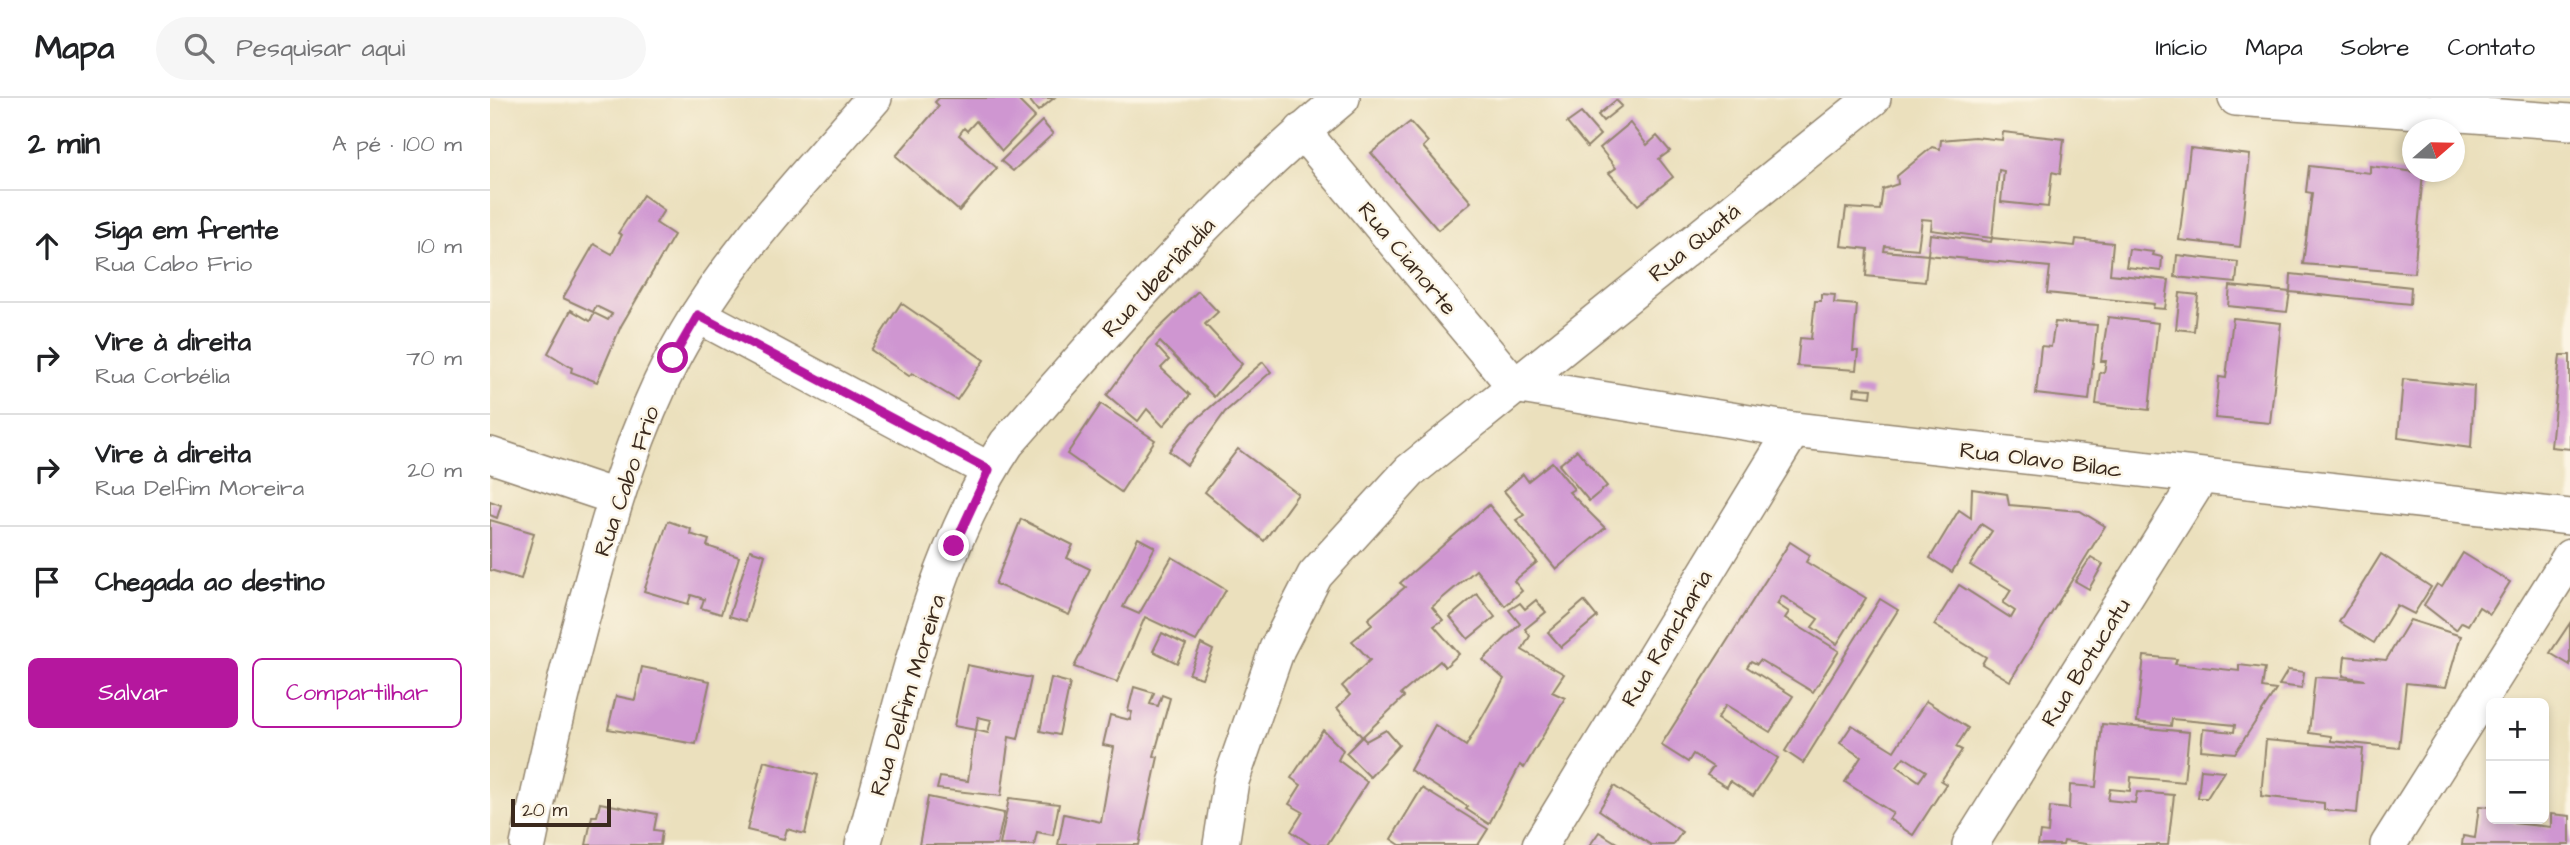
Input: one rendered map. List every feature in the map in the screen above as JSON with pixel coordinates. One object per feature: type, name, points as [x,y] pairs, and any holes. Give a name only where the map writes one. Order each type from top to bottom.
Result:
[{"type":"street","name":"Rua Cabo Frio","points":[[528,845],[577,633],[615,498],[638,433],[673,358],[698,315],[767,220],[874,98]]},
{"type":"street","name":"Rua Uberlândia","points":[[989,470],[1007,443],[1135,298],[1302,131],[1342,98]]},
{"type":"street","name":"Rua Quatá","points":[[1221,845],[1231,781],[1277,649],[1315,575],[1410,471],[1873,98]]},
{"type":"street","points":[[2236,98],[2570,122]]},
{"type":"street","name":"Rua Cianorte","points":[[1302,131],[1514,386]]},
{"type":"street","points":[[698,315],[989,470]]},
{"type":"street","name":"Rua Olavo Bilac","points":[[1514,386],[1793,430],[2200,478],[2570,517]]},
{"type":"street","name":"Rua Rancharia","points":[[1540,845],[1793,430]]},
{"type":"street","points":[[490,455],[615,498]]},
{"type":"street","name":"Rua Delfim Moreira","points":[[863,845],[919,645],[954,546],[989,470]]},
{"type":"street","name":"Rua Botucatu","points":[[1970,845],[2200,478]]},
{"type":"street","points":[[2388,845],[2570,557]]},
{"type":"building","points":[[939,98],[1016,98],[1035,117],[1002,151],[976,121],[967,131],[964,128],[959,135],[997,168],[959,211],[896,156],[939,106],[935,102]]},
{"type":"building","points":[[1028,98],[1054,98],[1038,111]]},
{"type":"building","points":[[1616,100],[1622,106],[1603,121],[1598,115]]},
{"type":"building","points":[[1581,113],[1600,135],[1587,147],[1567,123]]},
{"type":"building","points":[[1042,121],[1053,134],[1013,171],[1001,161]]},
{"type":"building","points":[[1410,122],[1428,142],[1423,147],[1471,202],[1438,230],[1371,153]]},
{"type":"building","points":[[1630,123],[1647,145],[1657,136],[1670,151],[1659,159],[1673,177],[1638,205],[1609,173],[1616,168],[1600,148]]},
{"type":"building","points":[[2003,132],[2064,139],[2060,174],[2052,172],[2048,207],[2001,202],[2004,171],[1999,170],[1992,238],[1931,230],[1932,220],[1922,219],[1918,249],[1885,246],[1884,251],[1928,255],[1925,282],[1866,276],[1868,249],[1841,246],[1846,208],[1880,210],[1883,189],[1898,184],[1897,176],[1932,147],[1940,149],[1941,140],[1975,137],[2002,140]]},
{"type":"building","points":[[2190,148],[2250,155],[2240,247],[2179,240]]},
{"type":"building","points":[[2309,166],[2370,173],[2370,166],[2402,170],[2402,182],[2422,182],[2414,273],[2303,264],[2312,193],[2306,192]]},
{"type":"building","points":[[643,195],[664,210],[656,223],[674,235],[621,326],[597,382],[571,372],[572,368],[548,353],[571,310],[590,321],[594,313],[608,320],[612,314],[596,306],[593,312],[563,298],[594,244],[612,254],[622,235],[618,233]]},
{"type":"building","points":[[1930,234],[1991,242],[1992,238],[2075,246],[2076,239],[2113,243],[2110,274],[2169,280],[2165,309],[2153,308],[2154,304],[2047,293],[2050,267],[1928,255]]},
{"type":"building","points":[[2129,249],[2154,252],[2153,255],[2162,257],[2161,271],[2126,267]]},
{"type":"building","points":[[2177,255],[2238,262],[2236,283],[2175,277]]},
{"type":"building","points":[[2291,274],[2411,287],[2410,304],[2290,292]]},
{"type":"building","points":[[2230,286],[2290,292],[2287,312],[2228,306]]},
{"type":"building","points":[[1198,291],[1218,312],[1205,324],[1242,364],[1214,397],[1160,342],[1156,346],[1169,360],[1161,368],[1190,395],[1163,426],[1147,409],[1138,421],[1107,395],[1148,339]]},
{"type":"building","points":[[2180,293],[2198,295],[2194,331],[2176,329]]},
{"type":"building","points":[[1821,294],[1835,295],[1834,303],[1857,305],[1853,351],[1858,351],[1856,370],[1797,366],[1800,338],[1811,339],[1815,301],[1821,301]]},
{"type":"building","points":[[901,303],[984,360],[957,400],[912,373],[909,376],[871,350]]},
{"type":"building","points":[[2108,317],[2158,323],[2149,410],[2096,404],[2100,372],[2104,373],[2106,361],[2101,361]]},
{"type":"building","points":[[2233,318],[2281,323],[2270,423],[2215,418],[2219,377],[2226,378]]},
{"type":"building","points":[[2055,322],[2097,325],[2089,400],[2036,394],[2041,346],[2051,347]]},
{"type":"building","points":[[2560,355],[2570,355],[2570,449],[2551,447]]},
{"type":"building","points":[[1263,362],[1271,372],[1225,412],[1187,465],[1169,451],[1192,423]]},
{"type":"building","points":[[2403,379],[2474,386],[2471,448],[2398,438]]},
{"type":"building","points":[[1855,388],[1872,389],[1871,397],[1854,395]]},
{"type":"building","points":[[1101,404],[1155,440],[1121,492],[1067,454]]},
{"type":"building","points":[[1238,449],[1298,494],[1264,541],[1205,492]]},
{"type":"building","points":[[1577,450],[1607,486],[1589,501],[1559,465]]},
{"type":"building","points":[[1552,462],[1574,489],[1569,492],[1605,528],[1556,569],[1516,520],[1524,515],[1504,491],[1523,474],[1528,481]]},
{"type":"building","points":[[1972,489],[2007,494],[2009,505],[2080,511],[2105,526],[2010,681],[1982,664],[1986,657],[1934,625],[1959,585],[2011,618],[2015,611],[2003,603],[2011,590],[1970,565],[1992,531],[1981,524],[1952,572],[1930,558],[1959,510],[1971,518]]},
{"type":"building","points":[[490,501],[501,505],[497,518],[490,515]]},
{"type":"building","points":[[1489,505],[1537,562],[1514,581],[1522,591],[1505,606],[1476,570],[1432,607],[1443,620],[1434,626],[1459,654],[1445,667],[1440,661],[1401,694],[1404,697],[1362,737],[1337,708],[1350,695],[1342,686],[1370,660],[1352,641],[1372,625],[1368,619],[1405,587],[1400,583]]},
{"type":"building","points":[[1021,519],[1073,545],[1067,558],[1090,569],[1069,615],[995,584]]},
{"type":"building","points":[[490,520],[534,533],[521,579],[490,570]]},
{"type":"building","points":[[668,521],[691,529],[690,534],[709,540],[707,546],[739,557],[721,614],[701,608],[704,599],[691,595],[688,604],[644,591]]},
{"type":"building","points":[[1138,538],[1155,547],[1123,607],[1139,614],[1172,557],[1226,590],[1196,641],[1145,617],[1117,682],[1074,667]]},
{"type":"building","points":[[1790,542],[1810,555],[1806,562],[1866,598],[1837,644],[1812,627],[1818,619],[1782,596],[1777,604],[1789,612],[1785,618],[1839,651],[1813,692],[1760,660],[1757,664],[1751,661],[1747,667],[1793,696],[1770,732],[1726,705],[1717,719],[1778,758],[1753,796],[1730,781],[1727,787],[1707,775],[1713,767],[1693,754],[1688,762],[1661,745]]},
{"type":"building","points":[[750,550],[765,555],[746,621],[729,616]]},
{"type":"building","points":[[2463,553],[2510,582],[2490,614],[2479,607],[2468,625],[2462,622],[2456,630],[2424,605],[2437,584],[2442,587]]},
{"type":"building","points":[[2381,554],[2431,587],[2414,614],[2397,605],[2374,643],[2339,622]]},
{"type":"building","points":[[2091,557],[2103,564],[2089,589],[2075,581]]},
{"type":"building","points":[[1477,594],[1495,617],[1468,639],[1450,617]]},
{"type":"building","points":[[1880,599],[1898,610],[1803,763],[1785,751]]},
{"type":"building","points":[[1536,600],[1546,612],[1525,629],[1530,636],[1522,650],[1564,674],[1552,692],[1565,698],[1524,768],[1520,765],[1489,824],[1466,809],[1468,807],[1410,770],[1435,725],[1466,746],[1504,679],[1483,660],[1520,624],[1509,610],[1520,603],[1525,609]]},
{"type":"building","points":[[1584,601],[1597,617],[1561,647],[1548,632]]},
{"type":"building","points":[[2410,620],[2461,636],[2446,687],[2406,683],[2399,748],[2331,741],[2331,736],[2309,733],[2315,677],[2365,680],[2343,676],[2345,656],[2386,660]]},
{"type":"building","points":[[2570,623],[2570,665],[2550,653]]},
{"type":"building","points":[[1162,633],[1186,645],[1177,663],[1153,651]]},
{"type":"building","points":[[1201,644],[1213,650],[1202,678],[1189,674]]},
{"type":"building","points":[[2144,656],[2177,659],[2175,664],[2239,671],[2239,665],[2265,668],[2262,688],[2276,690],[2235,753],[2201,750],[2203,729],[2234,732],[2235,725],[2172,719],[2171,726],[2137,722]]},
{"type":"building","points":[[967,665],[1031,678],[1018,739],[1009,737],[1001,796],[937,789],[940,777],[968,781],[975,730],[988,733],[991,720],[978,717],[976,730],[954,726]]},
{"type":"building","points":[[642,667],[710,681],[696,744],[608,729],[616,696],[635,700]]},
{"type":"building","points":[[2288,670],[2304,672],[2302,688],[2279,685]]},
{"type":"building","points":[[1051,678],[1070,683],[1059,735],[1040,731]]},
{"type":"building","points":[[1134,687],[1154,693],[1150,704],[1158,706],[1162,695],[1170,698],[1154,756],[1158,757],[1139,845],[1058,845],[1064,814],[1101,822],[1114,747],[1103,745],[1110,715],[1130,720],[1132,712],[1128,711]]},
{"type":"building","points":[[1926,701],[1968,728],[1956,747],[1962,750],[1941,781],[1946,784],[1913,835],[1889,819],[1893,813],[1845,782],[1861,757],[1840,743],[1852,725],[1894,751]],"holes":[[[1904,757],[1926,771],[1919,781],[1897,766]]]},
{"type":"building","points":[[2102,724],[2189,732],[2184,782],[2131,777],[2130,791],[2110,789],[2108,800],[2135,803],[2137,792],[2174,795],[2168,845],[2093,845],[2064,841],[2063,845],[2038,845],[2040,832],[2048,833],[2050,807],[2069,809],[2070,785],[2096,787]]},
{"type":"building","points":[[1323,730],[1343,750],[1338,760],[1367,782],[1327,845],[1311,845],[1291,831],[1303,812],[1289,804],[1301,785],[1291,778]]},
{"type":"building","points":[[1386,730],[1399,745],[1370,777],[1346,753],[1362,737],[1366,741]]},
{"type":"building","points":[[2266,740],[2363,749],[2357,813],[2324,810],[2324,803],[2261,796]]},
{"type":"building","points":[[764,761],[818,775],[805,834],[787,829],[784,839],[747,830]]},
{"type":"building","points":[[2201,769],[2224,771],[2207,798],[2198,798]]},
{"type":"building","points":[[1614,786],[1682,832],[1673,845],[1651,845],[1599,810]]},
{"type":"building","points":[[1422,788],[1488,829],[1478,845],[1400,845],[1391,839]]},
{"type":"building","points":[[928,797],[1004,813],[997,845],[919,845]]},
{"type":"building","points":[[1009,798],[1059,804],[1053,835],[1037,832],[1034,845],[1000,845]]},
{"type":"building","points":[[600,803],[657,814],[654,830],[662,831],[660,845],[586,845],[592,816],[597,816]]},
{"type":"building","points":[[2479,806],[2486,807],[2486,824],[2551,827],[2551,814],[2570,816],[2570,845],[2462,845],[2463,836],[2475,838]]},
{"type":"building","points":[[1599,832],[1620,845],[1590,845]]},
{"type":"route","points":[[673,358],[698,315],[989,470],[954,546]]}]
